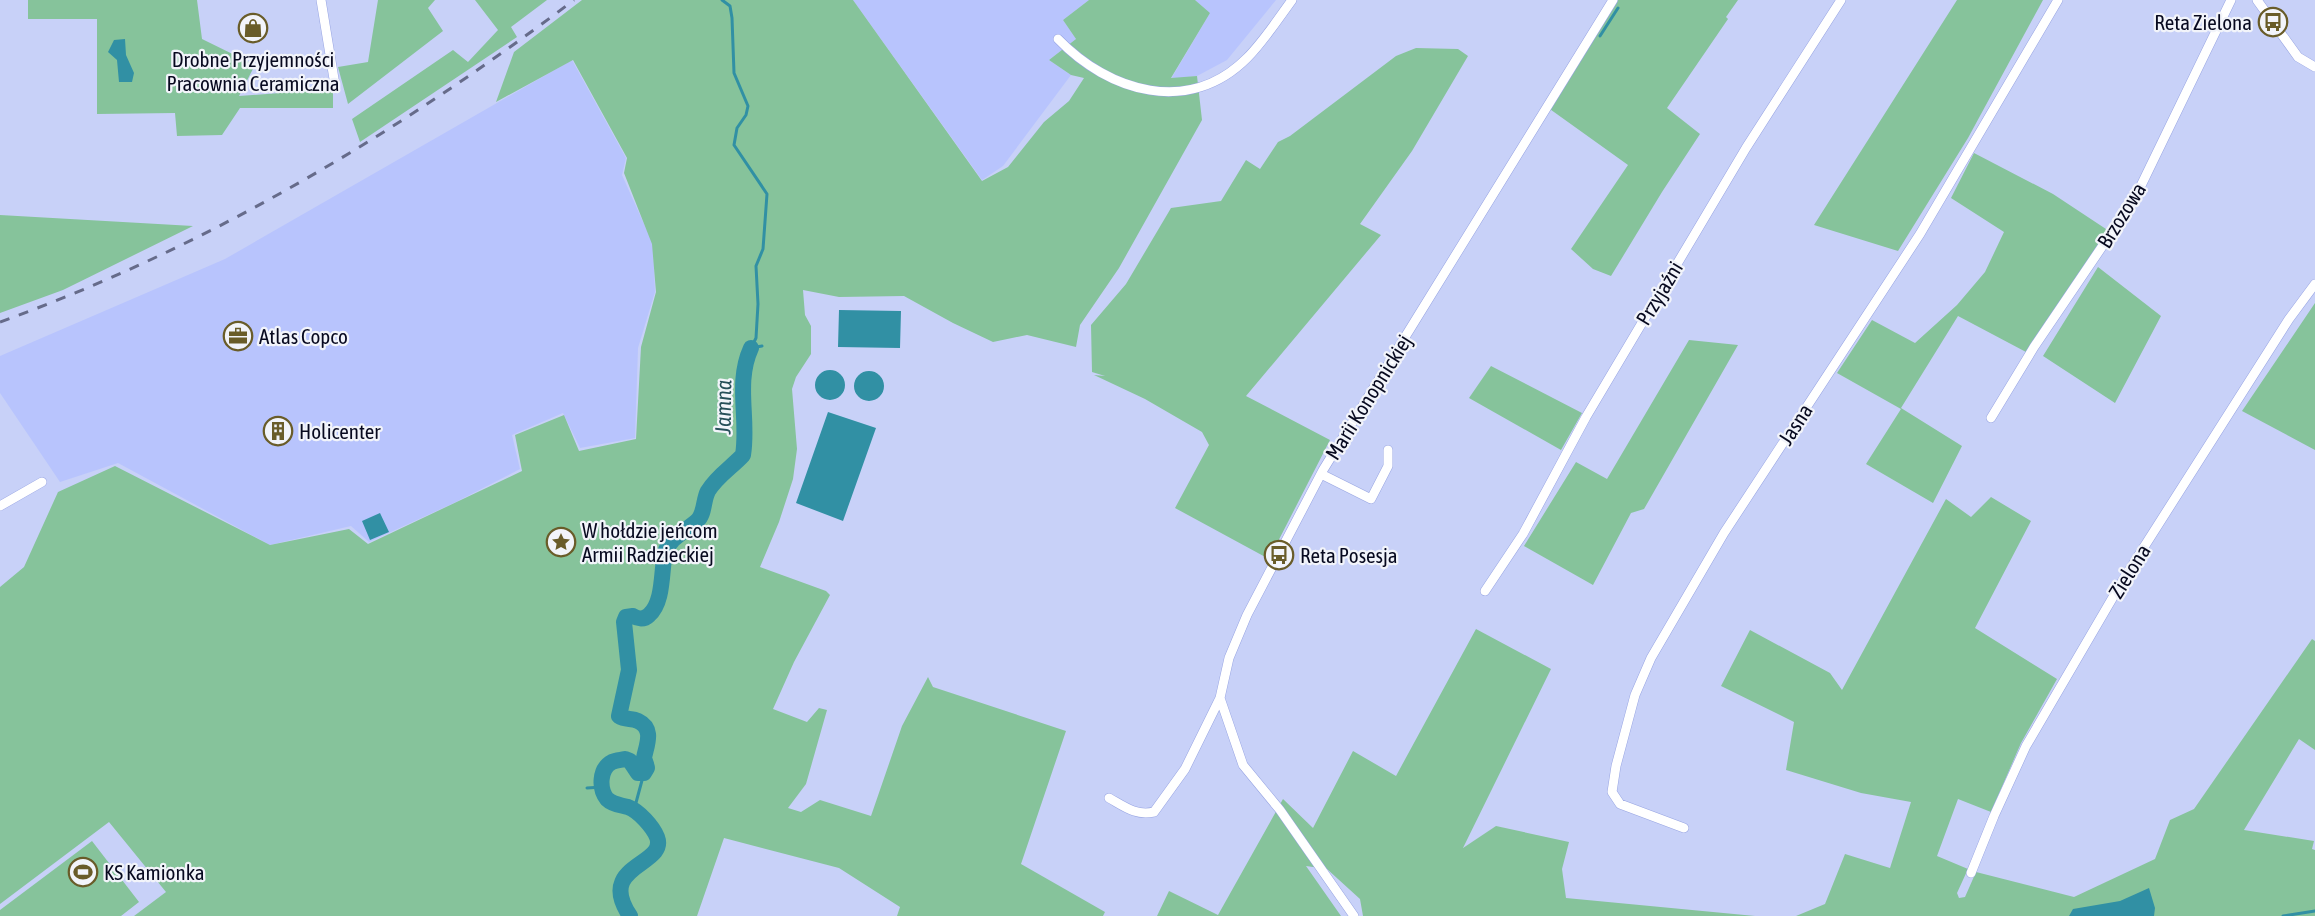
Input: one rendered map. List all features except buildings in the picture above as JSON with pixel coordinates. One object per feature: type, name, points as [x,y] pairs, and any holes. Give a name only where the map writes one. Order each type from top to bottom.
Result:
[{"type":"street","points":[[321,0],[335,86]]},
{"type":"street","points":[[1058,39],[1086,64],[1124,84],[1146,90],[1173,92],[1201,87],[1222,77],[1246,59],[1292,0]]},
{"type":"street","name":"Marii Konopnickiej","points":[[1109,798],[1135,813],[1154,812],[1185,769],[1220,699],[1229,658],[1247,615],[1321,474],[1613,0]]},
{"type":"street","name":"Przyjaźni","points":[[1485,591],[1523,534],[1586,417],[1746,148],[1841,0]]},
{"type":"street","name":"Jasna","points":[[1684,828],[1620,804],[1612,792],[1616,766],[1644,673],[1724,533],[1920,234],[2058,0]]},
{"type":"street","name":"Brzozowa","points":[[1991,418],[2034,347],[2135,198],[2230,0]]},
{"type":"street","points":[[2257,0],[2298,57],[2315,67]]},
{"type":"street","name":"Zielona","points":[[1971,873],[2026,746],[2123,580],[2315,284]]},
{"type":"street","points":[[1321,474],[1371,499],[1388,466],[1388,450]]},
{"type":"street","points":[[0,506],[42,482]]},
{"type":"street","points":[[1220,699],[1244,765],[1280,810],[1354,916]]},
{"type":"shaded area","points":[[28,0],[197,0],[202,39],[255,65],[239,96],[333,89],[333,108],[240,108],[222,135],[177,136],[175,113],[97,114],[97,19],[28,19]]},
{"type":"shaded area","points":[[378,0],[435,0],[428,8],[443,31],[348,104],[338,67],[368,62]]},
{"type":"shaded area","points":[[475,0],[547,0],[511,27],[517,37],[360,142],[352,119],[453,50],[468,62],[498,30]]},
{"type":"shaded area","points":[[582,0],[853,0],[982,181],[1008,167],[1044,122],[1069,101],[1084,78],[1071,75],[1049,60],[1076,39],[1063,20],[1089,0],[1195,0],[1210,13],[1171,78],[1197,76],[1202,120],[1119,268],[1080,325],[1076,347],[1027,335],[993,342],[904,296],[839,297],[803,290],[805,315],[811,326],[811,354],[796,377],[792,389],[797,449],[793,479],[779,522],[760,567],[826,591],[830,595],[794,662],[773,709],[807,722],[819,708],[827,710],[806,784],[788,808],[801,812],[820,800],[871,816],[902,726],[928,677],[933,687],[1066,731],[1021,864],[1105,912],[1103,916],[897,916],[900,907],[839,868],[724,838],[697,916],[134,916],[166,892],[109,822],[0,904],[0,587],[24,567],[58,492],[115,466],[270,545],[349,529],[368,544],[522,471],[515,435],[564,415],[579,451],[636,439],[641,347],[656,292],[652,244],[624,173],[627,158],[573,60],[496,102],[514,52]]},
{"type":"shaded area","points":[[853,0],[1089,0],[1063,20],[1076,39],[1049,60],[1071,75],[1003,166],[982,180]]},
{"type":"shaded area","points":[[1195,0],[1276,0],[1227,60],[1197,76],[1171,79],[1210,13]]},
{"type":"shaded area","points":[[1614,0],[1738,0],[1726,17],[1728,19],[1667,108],[1700,134],[1611,276],[1593,269],[1571,249],[1628,165],[1547,107]]},
{"type":"shaded area","points":[[1957,0],[2043,0],[1968,138],[1898,251],[1814,225]]},
{"type":"shaded area","points":[[125,39],[126,55],[134,73],[132,82],[119,82],[117,60],[108,52],[114,40]]},
{"type":"shaded area","points":[[1416,48],[1458,49],[1468,56],[1412,151],[1360,224],[1381,235],[1246,396],[1330,440],[1269,559],[1175,508],[1209,445],[1202,432],[1145,399],[1094,375],[1105,376],[1092,372],[1091,325],[1126,284],[1171,208],[1221,201],[1246,160],[1260,169],[1278,142],[1290,136],[1396,56]]},
{"type":"shaded area","points":[[572,60],[626,158],[622,175],[653,244],[655,292],[638,348],[635,438],[580,448],[563,413],[512,435],[520,469],[456,502],[369,542],[351,526],[270,545],[118,463],[60,482],[0,393],[0,356],[225,259]]},
{"type":"shaded area","points":[[1974,153],[2053,194],[2109,231],[2026,352],[1958,316],[1901,408],[1962,446],[1933,503],[1866,464],[1901,409],[1837,373],[1872,320],[1915,343],[1957,305],[1985,272],[2004,232],[1951,198]]},
{"type":"shaded area","points":[[0,215],[193,226],[63,290],[0,313]]},
{"type":"shaded area","points":[[2098,267],[2161,316],[2115,403],[2043,356]]},
{"type":"shaded area","points":[[2315,303],[2315,450],[2242,411]]},
{"type":"shaded area","points":[[839,310],[901,311],[900,348],[838,347]]},
{"type":"shaded area","points":[[1689,340],[1738,345],[1644,509],[1631,513],[1593,585],[1524,546],[1576,462],[1607,479]]},
{"type":"shaded area","points":[[1491,366],[1582,413],[1561,450],[1469,398]]},
{"type":"shaded area","points":[[830,370],[841,374],[845,385],[841,396],[830,400],[819,396],[815,385],[819,374]]},
{"type":"shaded area","points":[[869,371],[880,375],[884,386],[880,397],[869,401],[858,397],[854,386],[858,375]]},
{"type":"shaded area","points":[[828,412],[876,428],[843,521],[796,503]]},
{"type":"shaded area","points":[[1991,497],[2031,521],[1975,628],[2057,679],[2021,743],[1991,812],[1958,799],[1937,856],[1968,869],[1957,893],[1959,898],[1965,897],[1976,872],[2074,897],[2155,859],[2170,820],[2194,809],[2312,639],[2315,641],[2315,750],[2299,739],[2244,830],[2314,841],[2312,849],[2315,850],[2315,916],[1796,916],[1825,904],[1845,854],[1890,868],[1911,802],[1861,793],[1786,770],[1794,722],[1721,686],[1750,630],[1830,673],[1842,690],[1946,499],[1971,517]]},
{"type":"shaded area","points":[[380,513],[389,532],[370,540],[362,521]]},
{"type":"shaded area","points":[[1476,629],[1551,669],[1463,848],[1496,826],[1569,842],[1562,869],[1566,898],[1755,916],[1363,916],[1360,899],[1327,869],[1306,866],[1341,916],[1157,916],[1169,891],[1218,915],[1283,799],[1313,828],[1353,751],[1396,776]]},
{"type":"shaded area","name":"KS Kamionka","points":[[92,841],[139,902],[121,916],[0,916],[0,910]]},
{"type":"shaded area","points":[[2149,888],[2155,908],[2154,916],[2069,916],[2073,909],[2120,901]]},
{"type":"waterway","name":"Jamna","points":[[722,0],[730,6],[734,73],[748,106],[746,115],[737,128],[734,145],[767,194],[763,249],[756,266],[758,304],[756,338],[751,348]]},
{"type":"waterway","points":[[1600,36],[1618,8]]},
{"type":"waterway","points":[[751,348],[762,346]]},
{"type":"waterway","name":"Jamna","points":[[630,916],[622,899],[621,886],[626,876],[658,847],[657,837],[645,820],[632,809],[609,801],[604,795],[602,785],[605,769],[614,761],[625,759],[630,761],[638,773],[644,773],[647,768],[644,758],[648,738],[646,728],[638,721],[619,716],[629,670],[624,622],[626,617],[645,618],[654,609],[660,594],[667,548],[674,539],[700,518],[706,495],[712,486],[743,455],[744,374],[751,348]]},
{"type":"waterway","points":[[634,810],[644,773]]},
{"type":"waterway","points":[[587,788],[602,787]]},
{"type":"waterway","points":[[2283,916],[2315,911]]},
{"type":"railway","points":[[0,322],[153,259],[299,183],[370,141],[439,96],[574,0]]},
{"type":"place","name":"Reta Zielona","points":[[2273,22]]},
{"type":"place","name":"Drobne Przyjemności Pracownia Ceramiczna","points":[[253,28]]},
{"type":"place","name":"Atlas Copco","points":[[238,336]]},
{"type":"place","name":"Holicenter","points":[[278,431]]},
{"type":"place","name":"W hołdzie jeńcom Armii Radzieckiej","points":[[561,542]]},
{"type":"place","name":"Reta Posesja","points":[[1279,555]]},
{"type":"place","name":"KS Kamionka","points":[[83,872]]}]
